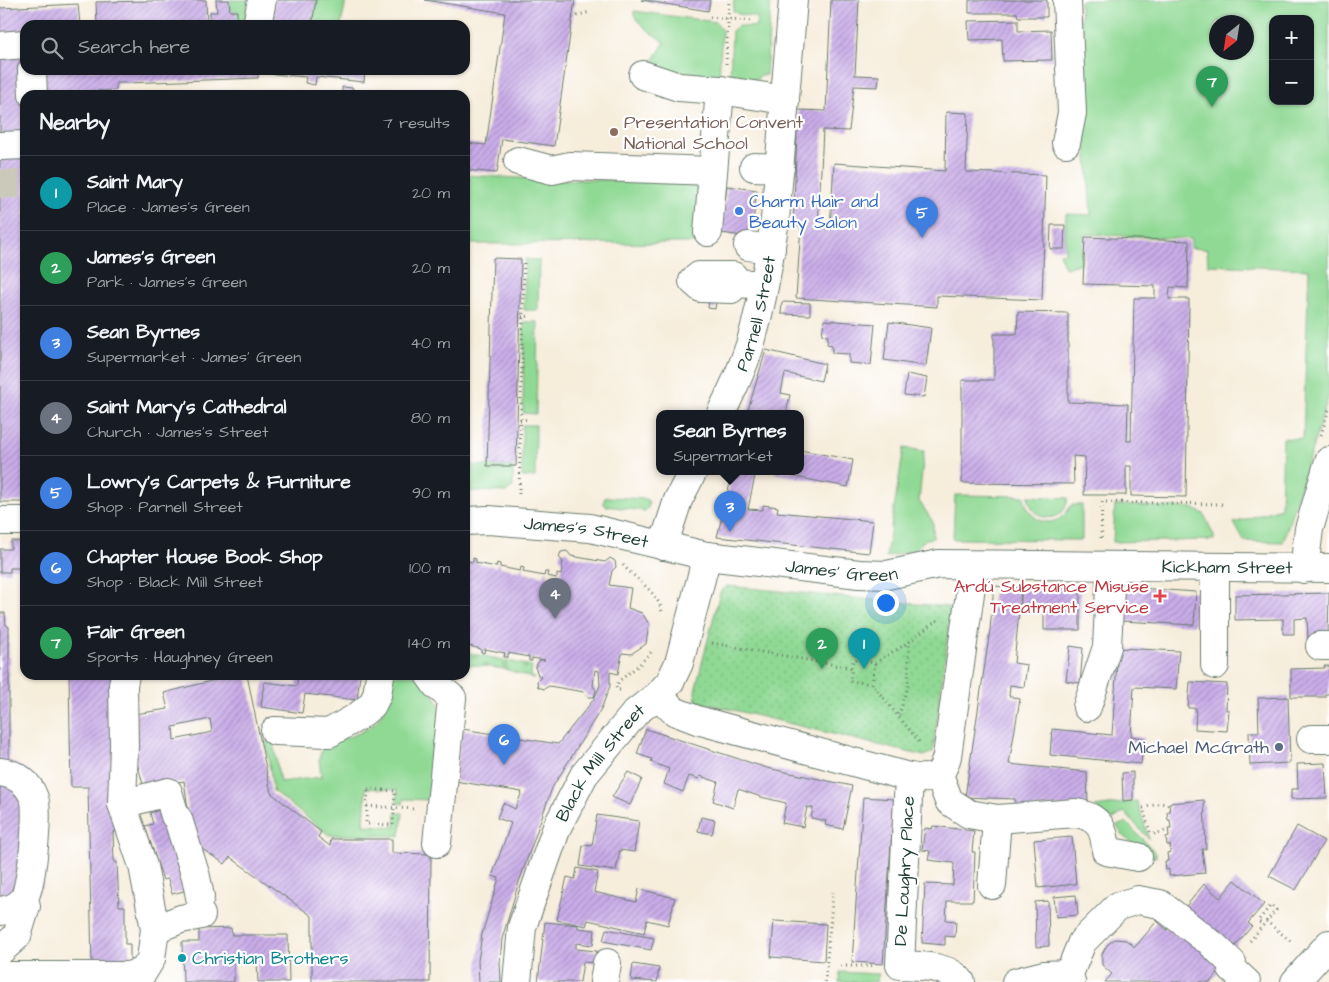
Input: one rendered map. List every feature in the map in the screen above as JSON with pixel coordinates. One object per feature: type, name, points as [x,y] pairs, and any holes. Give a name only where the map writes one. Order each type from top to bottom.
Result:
[{"type":"street","points":[[258,20],[262,0]]},
{"type":"street","name":"Parnell Street","points":[[723,410],[752,339],[751,284],[759,247],[775,220],[767,168],[785,100],[793,0]]},
{"type":"street","points":[[1066,143],[1072,113],[1067,0]]},
{"type":"street","points":[[0,46],[20,44]]},
{"type":"street","points":[[32,75],[33,90]]},
{"type":"street","points":[[643,75],[679,87],[720,90],[785,100]]},
{"type":"street","points":[[708,232],[713,171],[713,134],[720,90]]},
{"type":"street","points":[[518,161],[552,170],[570,166],[713,171]]},
{"type":"street","points":[[1316,569],[1309,529],[1329,461]]},
{"type":"street","points":[[663,546],[678,500],[691,475]]},
{"type":"street","points":[[0,521],[20,520]]},
{"type":"street","name":"James's Street","points":[[470,520],[590,528],[707,556]]},
{"type":"street","name":"James' Green","points":[[707,556],[877,575],[887,575],[939,564],[974,565]]},
{"type":"street","name":"Black Mill Street","points":[[517,982],[522,927],[556,827],[584,775],[636,712],[658,695],[670,682],[679,663],[707,556]]},
{"type":"street","points":[[658,695],[674,712],[697,720],[910,777],[924,779],[939,775],[943,770],[947,756],[974,565]]},
{"type":"street","name":"Kickham Street","points":[[974,565],[1316,569]]},
{"type":"street","points":[[1087,707],[1107,647],[1106,567]]},
{"type":"street","points":[[1215,568],[1215,665]]},
{"type":"street","points":[[0,976],[127,976],[143,972],[151,959],[155,929],[143,866],[122,804],[124,680]]},
{"type":"street","points":[[275,731],[329,734],[357,717],[372,704],[377,695],[379,680]]},
{"type":"street","points":[[433,680],[452,698],[437,843]]},
{"type":"street","points":[[0,772],[10,773],[25,782],[35,799],[34,861],[29,887],[23,900],[10,910],[0,911]]},
{"type":"street","points":[[939,775],[949,801],[969,814],[997,819],[1076,813],[1087,815],[1099,823],[1106,835],[1106,851],[1147,844]]},
{"type":"street","name":"De Loughry Place","points":[[910,777],[900,965],[932,966],[958,977],[961,982]]},
{"type":"street","points":[[122,804],[168,792],[196,877],[200,906],[181,919],[155,929]]},
{"type":"street","points":[[992,885],[997,819]]},
{"type":"street","points":[[1016,982],[1044,975],[1070,978],[1082,942],[1118,906],[1138,900],[1160,904],[1208,941],[1239,972]]},
{"type":"street","points":[[0,951],[17,936],[26,906]]},
{"type":"street","points":[[1295,982],[1329,944]]},
{"type":"path","points":[[720,90],[725,79],[729,0]]},
{"type":"path","points":[[581,18],[572,17],[590,12]]},
{"type":"path","points":[[710,17],[753,21]]},
{"type":"path","points":[[518,523],[524,260]]},
{"type":"path","points":[[522,317],[531,316]]},
{"type":"path","points":[[520,420],[530,419]]},
{"type":"path","points":[[1106,567],[1102,502],[1222,504]]},
{"type":"path","points":[[632,575],[652,593],[662,608],[662,616]]},
{"type":"path","points":[[923,746],[872,684],[850,681],[853,660],[875,664],[943,617]]},
{"type":"path","points":[[707,642],[852,668]]},
{"type":"path","points":[[899,716],[908,686],[909,642]]},
{"type":"path","points":[[640,664],[658,645]]},
{"type":"path","points":[[872,684],[875,664]]},
{"type":"path","points":[[368,789],[395,791],[393,826],[366,824],[367,806],[368,789]]},
{"type":"path","points":[[1168,830],[1147,844],[1143,808],[1161,803],[1169,805]]},
{"type":"path","points":[[367,806],[403,808]]},
{"type":"path","points":[[826,982],[833,892]]},
{"type":"path","points":[[1239,972],[1263,925],[1276,910],[1271,905],[1258,921],[1263,925]]},
{"type":"path","points":[[1266,921],[1290,941]]},
{"type":"green space","points":[[229,0],[249,0],[244,20],[235,20],[230,11]]},
{"type":"green space","points":[[316,0],[346,0],[342,20],[313,20]]},
{"type":"green space","points":[[734,0],[771,0],[766,75],[760,75],[757,80],[730,79],[732,31],[738,26],[756,27],[757,17],[738,14],[733,11]]},
{"type":"green space","points":[[1081,0],[1329,0],[1329,395],[1283,542],[1244,541],[1234,523],[1281,508],[1283,438],[1303,439],[1309,269],[1208,265],[1207,249],[1191,248],[1191,239],[1084,234],[1081,263],[1065,268],[1059,253],[1065,253],[1066,214],[1091,215],[1084,113]]},
{"type":"green space","points":[[634,11],[716,22],[722,30],[719,79],[686,78],[656,66],[653,61],[665,42],[641,24],[634,16]]},
{"type":"green space","points":[[470,175],[552,180],[701,179],[697,243],[470,244]]},
{"type":"green space","points":[[525,259],[539,260],[538,310],[524,310]]},
{"type":"green space","points":[[524,322],[538,322],[536,414],[523,413]]},
{"type":"green space","points":[[522,425],[536,425],[535,477],[522,477]]},
{"type":"green space","points":[[904,448],[924,451],[919,501],[933,522],[933,538],[926,539],[914,550],[886,557]]},
{"type":"green space","points":[[470,465],[513,467],[513,487],[507,492],[470,491]]},
{"type":"green space","points":[[955,495],[1024,496],[1031,513],[1037,519],[1044,522],[1059,519],[1071,505],[1082,505],[1082,540],[953,539]]},
{"type":"green space","points":[[1028,496],[1068,498],[1066,507],[1061,513],[1055,517],[1048,518],[1036,512]]},
{"type":"green space","points":[[607,497],[646,499],[649,502],[648,508],[645,511],[606,506],[604,499]]},
{"type":"green space","points":[[1115,505],[1192,508],[1204,514],[1214,540],[1113,542]]},
{"type":"green space","points":[[727,586],[949,607],[950,617],[933,752],[924,756],[696,701],[695,691],[720,592]]},
{"type":"green space","points":[[470,653],[532,666],[531,675],[534,679],[505,669],[470,665]]},
{"type":"green space","points":[[390,680],[420,680],[436,698],[442,713],[430,800],[404,799],[403,804],[397,803],[397,790],[366,788],[364,825],[395,827],[396,813],[403,813],[400,836],[329,835],[273,791],[266,741],[273,741],[280,782],[321,777],[319,759],[324,742],[349,737],[365,730],[377,720],[385,705]]},
{"type":"green space","points":[[1137,801],[1149,839],[1124,812],[1112,820],[1095,807]]},
{"type":"green space","points":[[1126,822],[1156,853],[1156,857],[1139,849],[1123,835],[1117,826]]},
{"type":"green space","points":[[840,972],[879,974],[876,982],[839,982]]},
{"type":"building","points":[[206,0],[207,20],[97,20],[96,2]]},
{"type":"building","points":[[216,0],[229,0],[230,11],[237,11],[237,20],[210,20],[210,12],[217,12]]},
{"type":"building","points":[[275,0],[316,0],[313,20],[272,20]]},
{"type":"building","points":[[425,0],[575,0],[554,146],[502,139],[497,173],[470,170],[470,143],[486,145],[505,13]]},
{"type":"building","points":[[641,0],[710,0],[708,11]]},
{"type":"building","points":[[831,0],[859,0],[855,75],[879,76],[878,87],[854,86],[849,131],[823,130],[818,228],[830,229],[834,163],[945,171],[946,112],[968,113],[966,172],[1046,175],[1042,300],[937,296],[937,307],[796,298],[801,226],[793,226],[798,110],[826,111]]},
{"type":"building","points":[[969,0],[1047,0],[1047,17],[1018,17],[1017,13],[969,13]]},
{"type":"building","points":[[78,4],[80,20],[20,20],[20,37],[0,39],[0,8]]},
{"type":"building","points":[[1018,20],[1018,31],[1051,30],[1052,60],[1003,61],[1002,39],[969,40],[968,21]]},
{"type":"building","points":[[20,55],[20,75],[25,75],[25,90],[20,90],[20,137],[0,138],[0,56]]},
{"type":"building","points":[[38,75],[258,75],[258,78],[116,83],[116,90],[39,90]]},
{"type":"building","points":[[284,75],[365,75],[364,82],[316,77],[315,85],[305,83],[306,77]]},
{"type":"building","points":[[342,87],[353,88],[353,90],[342,90]]},
{"type":"building","points":[[0,151],[20,151],[20,502],[0,502]]},
{"type":"building","name":"Charm Hair and Beauty Salon","points":[[727,186],[757,190],[751,237],[721,233]]},
{"type":"building","points":[[1051,225],[1065,225],[1064,249],[1050,249]]},
{"type":"building","points":[[1085,237],[1189,241],[1188,288],[1170,287],[1169,299],[1189,299],[1186,497],[1131,496],[1131,466],[1126,466],[1126,495],[1084,495],[1085,457],[1073,456],[1074,484],[962,483],[962,380],[994,380],[994,334],[1017,334],[1018,312],[1068,313],[1068,402],[1128,404],[1127,441],[1131,441],[1134,298],[1155,298],[1155,286],[1083,284]]},
{"type":"building","points":[[493,258],[521,259],[516,466],[487,466]]},
{"type":"building","points":[[709,300],[716,302],[715,309],[708,308]]},
{"type":"building","points":[[782,302],[810,303],[810,315],[781,314]]},
{"type":"building","points":[[824,320],[875,324],[871,365],[849,363],[849,354],[832,353],[832,345],[827,344],[828,336],[822,335]]},
{"type":"building","points":[[889,322],[931,328],[926,366],[884,360]]},
{"type":"building","points":[[766,350],[825,364],[821,381],[785,373],[781,393],[790,395],[787,410],[748,410]]},
{"type":"building","points":[[907,374],[927,378],[924,397],[904,395]]},
{"type":"building","points":[[804,451],[853,460],[848,487],[785,475],[804,475]]},
{"type":"building","points":[[732,475],[755,475],[748,509],[763,510],[763,505],[778,507],[777,512],[873,521],[869,553],[717,537]]},
{"type":"building","points":[[11,541],[20,541],[20,568],[10,568],[10,572],[0,572],[0,549],[11,549]]},
{"type":"building","points":[[567,551],[571,556],[605,562],[610,558],[615,561],[616,567],[612,571],[609,585],[631,588],[628,608],[642,613],[649,624],[646,644],[631,654],[622,653],[618,674],[610,672],[610,686],[601,709],[552,788],[518,885],[502,939],[501,982],[479,982],[478,961],[482,934],[499,878],[492,876],[511,823],[497,818],[503,803],[515,809],[522,792],[455,781],[462,729],[558,744],[594,699],[600,685],[599,671],[595,670],[593,686],[596,690],[594,697],[588,697],[584,692],[549,686],[544,689],[538,687],[537,681],[541,677],[538,675],[535,667],[540,660],[545,660],[532,658],[532,661],[529,661],[529,657],[508,653],[508,657],[504,657],[505,653],[485,649],[484,653],[481,652],[481,649],[470,646],[470,562],[473,562],[473,558],[476,559],[476,563],[496,567],[497,563],[500,564],[500,567],[520,571],[521,567],[524,568],[523,572],[544,576],[545,572],[548,572],[547,576],[557,578],[557,574],[561,575],[563,562],[559,557],[561,552]]},
{"type":"building","points":[[994,586],[1080,589],[1080,630],[1044,630],[1044,613],[1021,613],[1021,592],[1014,663],[1027,665],[1024,687],[1010,685],[1009,696],[1020,699],[1009,764],[1087,772],[1088,805],[1016,809],[1015,799],[965,797],[990,630]]},
{"type":"building","points":[[1123,587],[1196,592],[1194,625],[1121,621]]},
{"type":"building","points":[[1329,593],[1328,638],[1308,639],[1307,618],[1294,619],[1294,634],[1283,634],[1283,619],[1235,620],[1235,595]]},
{"type":"building","points":[[0,613],[5,613],[6,625],[9,627],[9,760],[28,771],[44,802],[43,886],[34,899],[0,916]]},
{"type":"building","points":[[1070,646],[1083,648],[1080,683],[1066,681]]},
{"type":"building","points":[[1118,648],[1179,651],[1176,689],[1134,687],[1131,736],[1144,738],[1141,764],[1050,755],[1052,729],[1112,735]]},
{"type":"building","points":[[1324,666],[1329,666],[1329,694],[1325,694],[1325,697],[1291,697],[1291,669],[1325,668]]},
{"type":"building","points":[[69,680],[116,680],[116,831],[113,832],[114,862],[117,862],[119,906],[125,906],[125,944],[130,944],[130,965],[92,965],[88,787],[71,787]]},
{"type":"building","points":[[215,680],[248,680],[271,793],[321,832],[318,837],[330,846],[331,839],[392,839],[392,853],[431,854],[430,982],[312,982],[312,916],[230,857],[225,864],[193,843],[184,781],[144,788],[133,748],[135,714],[168,709],[164,693]],"holes":[[[210,719],[212,732],[174,740],[173,727]]]},
{"type":"building","points":[[298,680],[359,680],[357,700],[305,694],[302,713],[261,707],[264,682],[297,686]]},
{"type":"building","points":[[1190,682],[1227,684],[1226,710],[1229,710],[1227,731],[1195,729],[1196,708],[1188,708]]},
{"type":"building","points":[[1288,697],[1290,763],[1250,765],[1249,732],[1259,732],[1258,698]]},
{"type":"building","points":[[646,729],[767,768],[852,786],[843,829],[825,825],[826,821],[811,818],[813,808],[807,807],[803,827],[782,823],[786,803],[738,789],[733,808],[713,801],[718,782],[700,776],[699,779],[689,776],[683,792],[664,784],[669,769],[651,762],[652,759],[637,754]]},
{"type":"building","points":[[1325,763],[1327,798],[1291,799],[1291,789],[1298,789],[1297,764]]},
{"type":"building","points":[[628,772],[642,779],[630,805],[612,797]]},
{"type":"building","points":[[1133,772],[1133,800],[1123,801],[1122,773]]},
{"type":"building","points":[[863,797],[894,799],[883,964],[852,962]]},
{"type":"building","points":[[1204,800],[1206,849],[1202,849],[1205,873],[1169,876],[1169,869],[1166,870],[1165,861],[1168,861],[1167,853],[1171,852],[1170,845],[1167,845],[1166,837],[1169,836],[1168,828],[1171,828],[1167,812],[1170,812],[1169,803]]},
{"type":"building","points":[[162,809],[188,890],[172,894],[168,879],[163,880],[145,826],[153,824],[150,813]]},
{"type":"building","points":[[597,815],[639,821],[634,852],[620,850],[616,871],[580,866],[583,845],[592,846]]},
{"type":"building","points":[[701,817],[715,820],[712,834],[698,831]]},
{"type":"building","points":[[933,826],[974,831],[972,852],[975,852],[973,901],[947,901],[946,920],[956,921],[955,937],[945,936],[945,945],[922,943],[925,884],[953,885],[954,863],[928,860],[930,851],[922,850],[925,828],[932,829]]},
{"type":"building","points":[[1297,826],[1324,841],[1296,890],[1269,876]]},
{"type":"building","points":[[1072,837],[1076,884],[1038,888],[1034,840]]},
{"type":"building","points":[[577,868],[598,872],[594,892],[636,902],[639,889],[675,898],[668,925],[647,920],[644,933],[588,920],[586,926],[557,920],[567,877],[575,879]]},
{"type":"building","points":[[1235,880],[1264,904],[1248,923],[1252,926],[1231,951],[1223,967],[1210,982],[1105,982],[1112,974],[1102,965],[1102,954],[1107,945],[1115,939],[1126,940],[1135,947],[1157,921],[1167,930],[1204,884],[1220,898]]},
{"type":"building","points":[[1076,895],[1078,915],[1056,917],[1054,897]]},
{"type":"building","points":[[1048,901],[1049,946],[1036,947],[1035,902]]},
{"type":"building","points":[[774,921],[826,924],[824,961],[771,957]]},
{"type":"building","points":[[545,922],[578,925],[578,928],[595,930],[593,945],[576,943],[576,949],[597,951],[595,963],[583,962],[580,982],[538,982]]},
{"type":"building","points":[[231,928],[232,935],[288,935],[289,982],[258,982],[257,960],[234,961],[234,982],[183,982],[182,942],[199,942],[199,929]]},
{"type":"building","points":[[606,929],[654,938],[651,950],[603,941]]},
{"type":"building","points":[[633,964],[659,968],[657,982],[631,980]]},
{"type":"tunnel","points":[[5,198],[6,151]]},
{"type":"place","name":"Fair Green","points":[[1212,107]]},
{"type":"place","name":"Presentation Convent National School","points":[[614,132]]},
{"type":"place","name":"Charm Hair and Beauty Salon","points":[[739,211]]},
{"type":"place","name":"Lowry's Carpets & Furniture","points":[[922,238]]},
{"type":"place","name":"Sean Byrnes","points":[[730,532]]},
{"type":"place","name":"Ardú Substance Misuse Treatment Service","points":[[1160,596]]},
{"type":"place","name":"Saint Mary's Cathedral","points":[[555,619]]},
{"type":"place","name":"James's Green","points":[[822,669]]},
{"type":"place","name":"Saint Mary","points":[[864,669]]},
{"type":"place","name":"Michael McGrath","points":[[1279,747]]},
{"type":"place","name":"Chapter House Book Shop","points":[[504,765]]},
{"type":"place","name":"Christian Brothers","points":[[182,958]]}]
